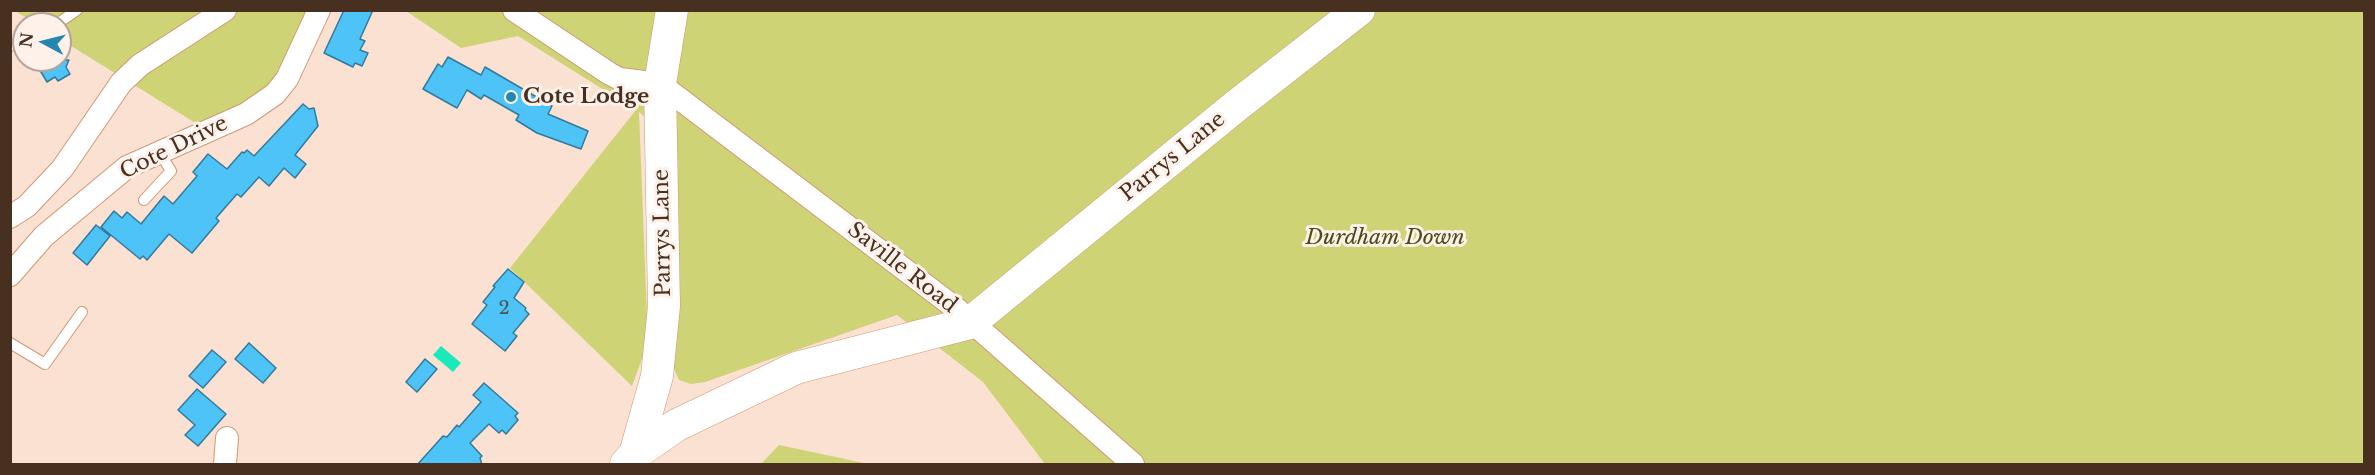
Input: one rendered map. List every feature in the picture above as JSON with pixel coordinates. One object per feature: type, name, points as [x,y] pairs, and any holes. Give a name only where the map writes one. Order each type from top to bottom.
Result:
[{"type":"main road","name":"Parrys Lane","points":[[631,459],[657,376],[664,306],[660,84],[672,10]]},
{"type":"main road","name":"Parrys Lane","points":[[631,459],[677,425],[796,368],[972,313],[1359,10]]},
{"type":"street","points":[[10,217],[27,206],[62,169],[121,83],[140,66],[225,10]]},
{"type":"street","name":"Cote Drive","points":[[10,275],[44,236],[127,167],[246,114],[275,94],[287,78],[319,10]]},
{"type":"street","points":[[514,10],[620,79],[660,84]]},
{"type":"street","name":"Saville Road","points":[[660,84],[972,313],[1133,465]]},
{"type":"street","points":[[225,465],[226,438]]},
{"type":"lane","points":[[144,200],[171,171],[160,153]]},
{"type":"lane","points":[[10,343],[45,364],[82,312]]},
{"type":"green space","points":[[15,11],[311,11],[271,87],[242,109],[197,124],[72,46],[72,12]]},
{"type":"green space","name":"Durdham Down","points":[[406,11],[2364,11],[2364,464],[1045,464],[983,382],[897,315],[705,382],[691,384],[679,380],[674,369],[675,140],[639,112],[648,342],[632,386],[510,268],[636,110],[518,36],[461,48]]},
{"type":"green space","points":[[779,445],[845,459],[868,464],[761,464]]},
{"type":"shaded area","points":[[441,346],[461,363],[453,372],[433,355]]},
{"type":"building","points":[[344,10],[373,10],[360,39],[365,41],[360,50],[368,53],[362,66],[355,63],[353,67],[324,53]]},
{"type":"building","points":[[448,57],[481,75],[485,67],[552,106],[548,114],[588,131],[581,149],[537,133],[516,120],[519,115],[484,95],[481,99],[467,90],[457,108],[423,89],[438,64],[442,67]]},
{"type":"building","points":[[41,72],[69,72],[70,74],[58,81],[55,77],[47,82]]},
{"type":"building","points":[[303,104],[309,109],[314,108],[318,126],[295,155],[306,164],[295,178],[284,168],[269,186],[259,177],[241,197],[237,194],[216,218],[219,221],[192,253],[169,234],[147,260],[143,256],[140,259],[101,227],[114,211],[122,218],[127,212],[141,224],[164,196],[173,204],[197,176],[193,172],[208,154],[227,169],[242,152],[247,150],[254,156]]},
{"type":"building","points":[[96,225],[110,236],[87,265],[73,253]]},
{"type":"building","points":[[508,269],[524,282],[514,298],[526,308],[529,314],[513,333],[517,336],[505,351],[472,324],[487,305],[483,302],[495,287],[493,286]]},
{"type":"building","points":[[249,343],[276,368],[263,383],[235,359]]},
{"type":"building","points":[[212,350],[226,362],[203,388],[189,376]]},
{"type":"building","points":[[425,359],[437,369],[417,392],[406,382]]},
{"type":"building","points":[[484,383],[518,413],[515,416],[518,420],[506,434],[502,430],[499,433],[489,424],[470,443],[482,456],[480,458],[482,465],[417,465],[443,436],[447,437],[457,425],[459,427],[481,402],[473,395]]},
{"type":"building","points":[[197,389],[226,414],[198,446],[185,435],[195,425],[178,410]]},
{"type":"place","name":"Cote Lodge","points":[[511,97]]}]
